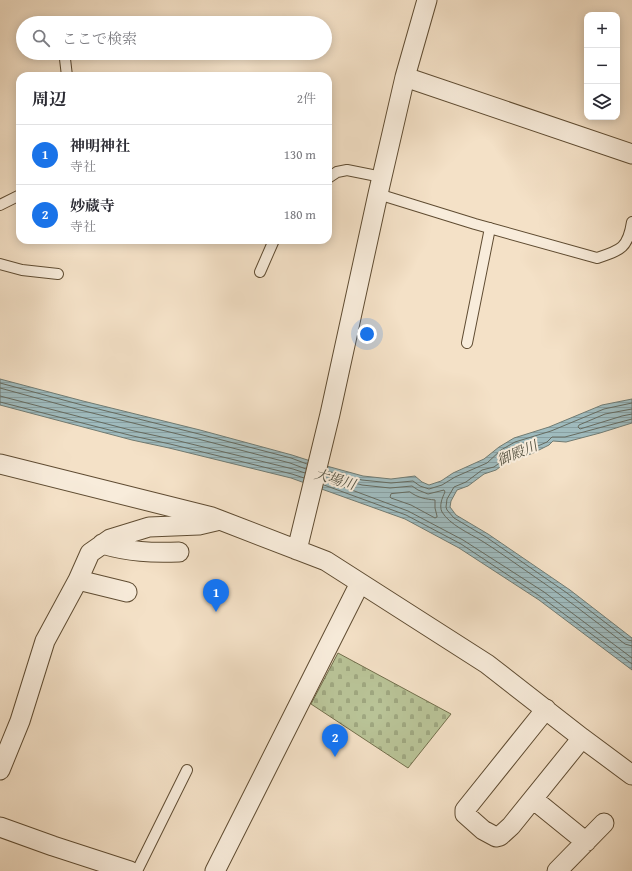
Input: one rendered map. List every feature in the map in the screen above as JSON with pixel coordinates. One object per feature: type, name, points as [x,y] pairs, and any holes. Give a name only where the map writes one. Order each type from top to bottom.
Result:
[{"type":"street","points":[[299,545],[330,414],[405,77],[427,0]]},
{"type":"street","points":[[405,77],[632,154]]},
{"type":"street","points":[[0,464],[153,502],[219,520],[275,540],[299,545],[326,560],[487,664],[632,775]]},
{"type":"street","points":[[0,770],[20,721],[45,641],[78,580],[90,553],[110,539],[149,527],[199,525],[219,520]]},
{"type":"street","points":[[102,544],[130,551],[152,553],[179,552]]},
{"type":"street","points":[[78,580],[127,592]]},
{"type":"street","points":[[215,871],[360,583]]},
{"type":"street","points":[[546,709],[465,810],[465,814],[483,830],[496,837],[500,836],[511,826],[582,738]]},
{"type":"street","points":[[533,798],[586,842]]},
{"type":"street","points":[[556,871],[604,823]]},
{"type":"street","points":[[0,827],[130,871]]},
{"type":"lane","points":[[65,60],[67,72]]},
{"type":"lane","points":[[332,175],[337,172],[347,170],[380,185],[490,228],[597,258],[615,252],[624,245],[632,222]]},
{"type":"lane","points":[[0,205],[16,197]]},
{"type":"lane","points":[[468,343],[490,228]]},
{"type":"lane","points":[[260,272],[272,244]]},
{"type":"lane","points":[[0,264],[22,270],[58,274]]},
{"type":"lane","points":[[137,871],[187,770]]},
{"type":"green space","points":[[338,653],[451,714],[408,768],[311,704]]},
{"type":"water","points":[[0,379],[200,430],[363,476],[391,479],[415,476],[422,482],[429,485],[441,481],[453,473],[484,459],[499,447],[514,438],[549,427],[602,405],[632,399],[632,423],[566,442],[553,441],[549,445],[533,453],[504,464],[496,470],[484,474],[468,486],[457,490],[451,501],[450,507],[456,515],[488,534],[570,590],[632,638],[632,670],[539,600],[459,548],[405,519],[291,478],[132,440],[0,405]]},
{"type":"place","name":"神明神社","points":[[216,612]]},
{"type":"place","name":"妙蔵寺","points":[[335,757]]},
{"type":"water label","name":"御殿川","points":[[517,453]]},
{"type":"water label","name":"大場川","points":[[335,479]]}]
